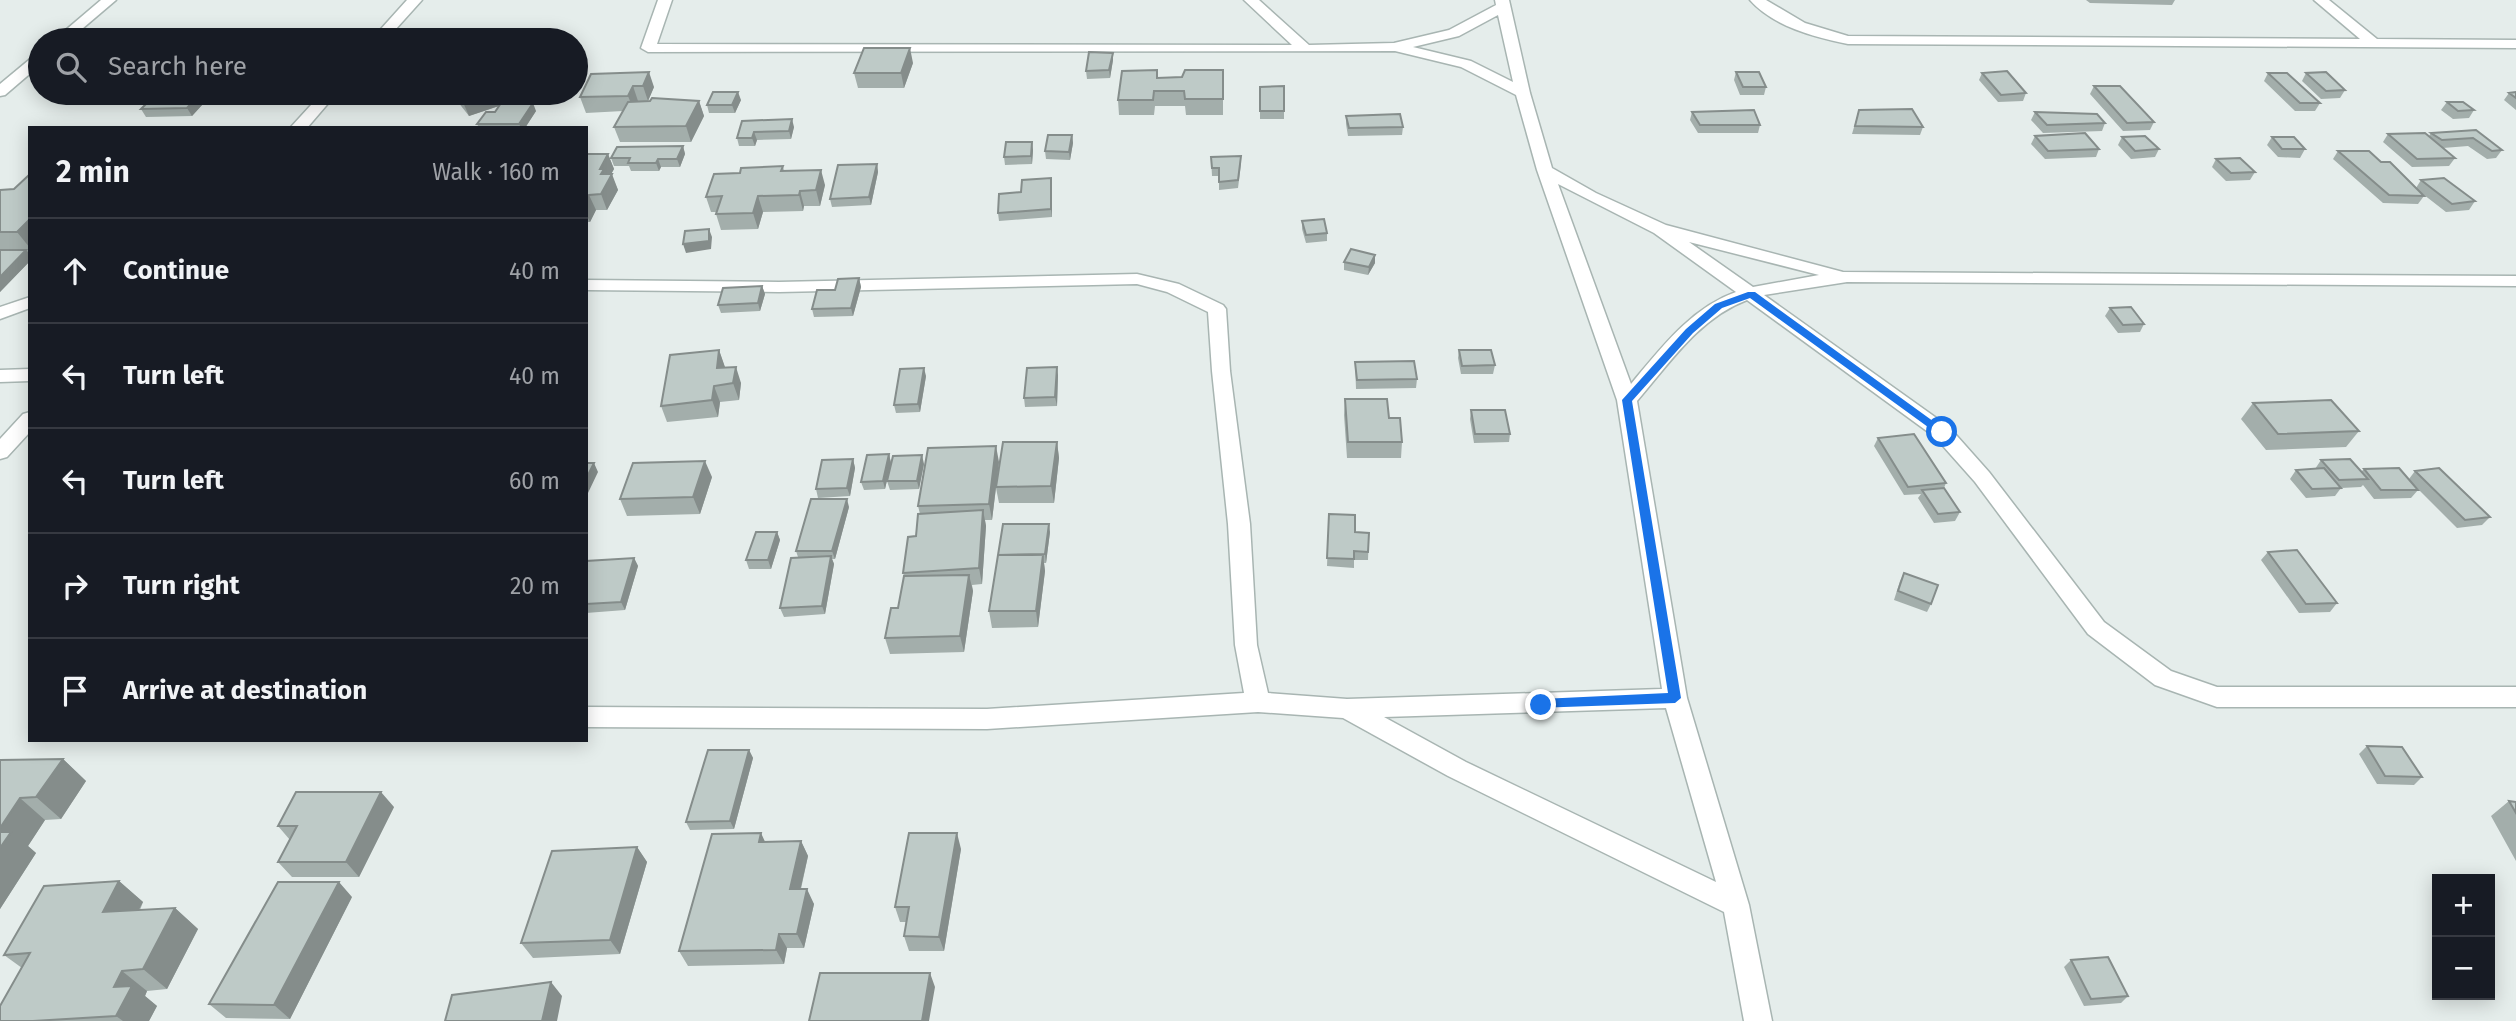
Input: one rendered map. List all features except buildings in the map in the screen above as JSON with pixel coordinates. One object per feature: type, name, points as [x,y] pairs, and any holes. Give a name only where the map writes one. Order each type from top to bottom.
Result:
[{"type":"street","points":[[75,28],[108,0]]},
{"type":"street","points":[[389,28],[415,0]]},
{"type":"street","points":[[665,0],[648,48],[1394,47],[1454,33],[1503,3],[1523,93],[1545,170],[1627,400],[1675,698],[1736,905],[1758,1021]]},
{"type":"street","points":[[1251,0],[1305,49]]},
{"type":"street","points":[[1757,0],[1779,15],[1816,33],[1848,40],[2371,41],[2516,44]]},
{"type":"street","points":[[2321,0],[2371,41]]},
{"type":"street","points":[[1394,47],[1466,64],[1523,93]]},
{"type":"street","points":[[0,92],[28,68]]},
{"type":"street","points":[[300,126],[319,105]]},
{"type":"street","points":[[1545,170],[1590,196],[1660,229],[1942,432],[1997,496],[2096,628],[2162,678],[2217,697],[2516,697]]},
{"type":"street","points":[[1660,229],[1847,277]]},
{"type":"street","points":[[1627,400],[1690,331],[1718,306],[1810,281],[1847,277],[2516,281]]},
{"type":"street","points":[[588,285],[779,287],[1138,279],[1173,288],[1217,309],[1221,371],[1239,524],[1246,645],[1258,702]]},
{"type":"street","points":[[0,313],[28,303]]},
{"type":"street","points":[[0,376],[28,375]]},
{"type":"street","points":[[0,452],[28,421]]},
{"type":"street","points":[[588,717],[987,719],[1258,702],[1347,709],[1675,698]]},
{"type":"street","points":[[1347,709],[1457,769],[1736,905]]},
{"type":"route","points":[[1541,705],[1675,698],[1627,400],[1690,331],[1718,306],[1751,295],[1942,432]]}]
